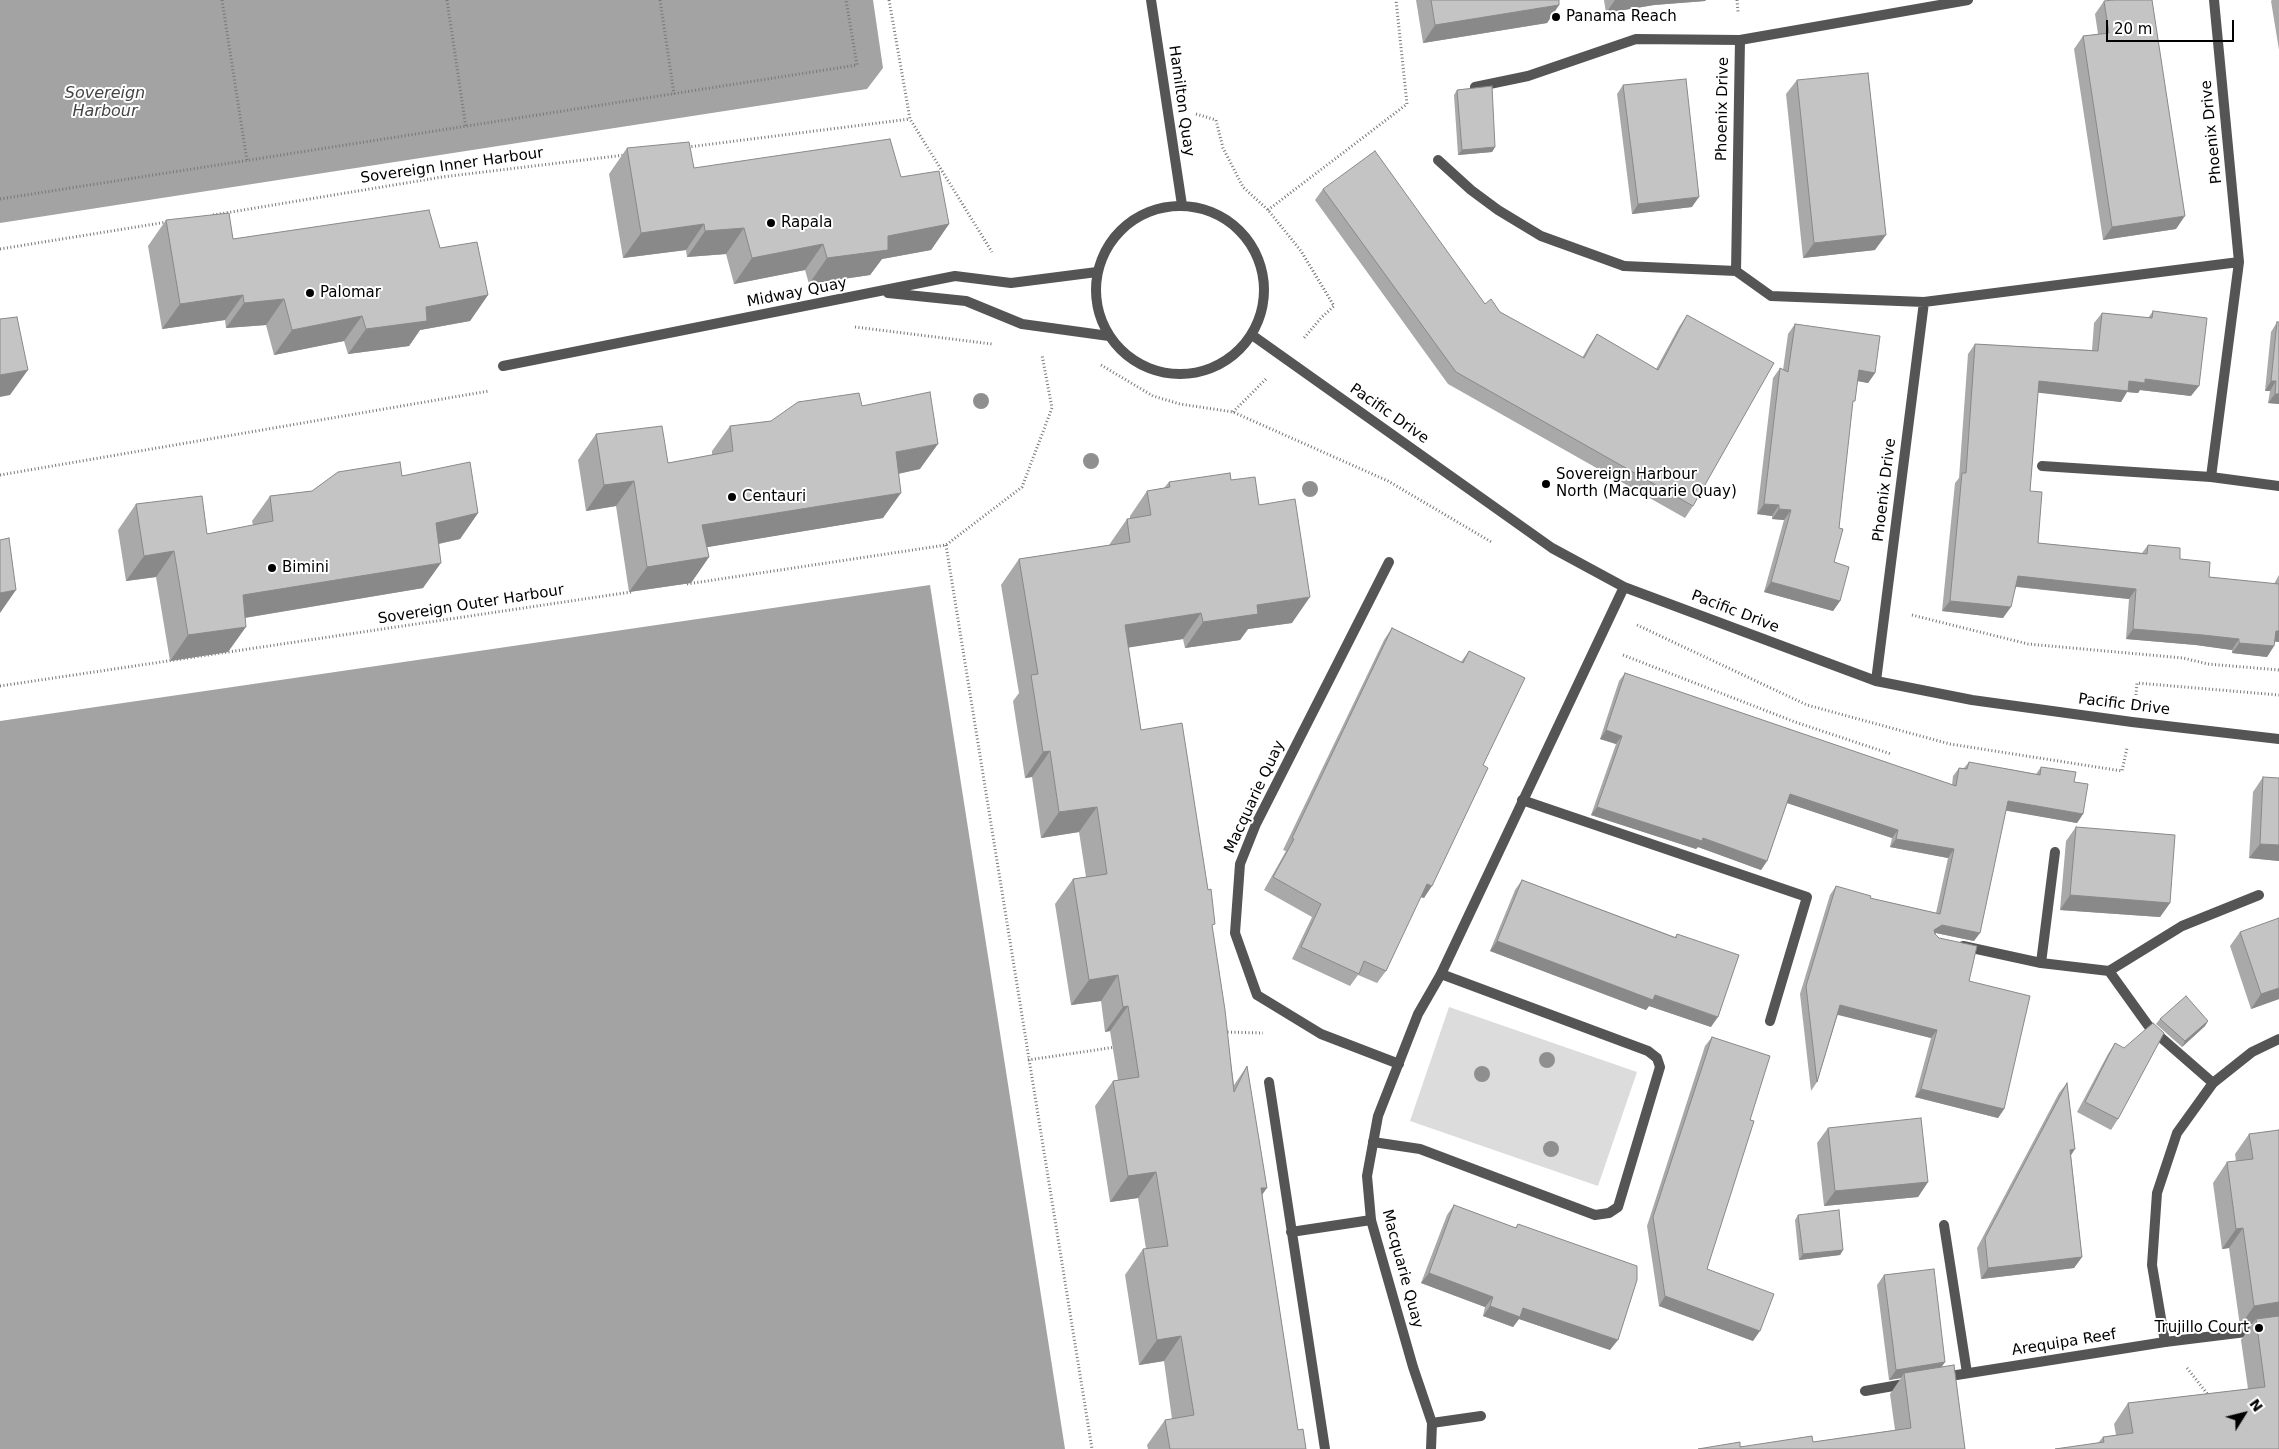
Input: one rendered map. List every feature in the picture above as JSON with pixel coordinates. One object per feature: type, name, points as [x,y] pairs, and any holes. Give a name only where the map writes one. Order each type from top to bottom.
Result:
[{"type":"street","name":"Hamilton Quay","points":[[1152,0],[1166,107],[1182,206]]},
{"type":"street","points":[[1740,40],[1968,0]]},
{"type":"street","name":"Phoenix Drive","points":[[2211,477],[2239,262],[2214,0]]},
{"type":"street","name":"Phoenix Drive","points":[[1475,87],[1528,76],[1636,39],[1740,40],[1736,271]]},
{"type":"street","points":[[1438,160],[1471,190],[1498,210],[1541,236],[1624,266],[1736,271],[1771,296],[1924,302],[2239,262]]},
{"type":"street","points":[[1182,206],[1207,210],[1229,222],[1248,239],[1260,262],[1264,287],[1262,312],[1252,335],[1233,356],[1208,370],[1181,374],[1153,370],[1128,356],[1109,336],[1100,316],[1096,294],[1097,272],[1108,245],[1128,224],[1153,210],[1182,206]]},
{"type":"street","name":"Midway Quay","points":[[503,366],[955,276],[1011,283],[1097,272]]},
{"type":"street","points":[[879,292],[966,301],[1022,324],[1109,336]]},
{"type":"street","name":"Phoenix Drive","points":[[1876,681],[1924,302]]},
{"type":"street","name":"Pacific Drive","points":[[1252,335],[1552,548],[1624,587],[1876,681],[1981,701],[2132,722],[2279,739]]},
{"type":"street","points":[[2042,466],[2211,477],[2279,486]]},
{"type":"street","name":"Macquarie Quay","points":[[1389,562],[1256,824],[1240,864],[1235,934],[1257,995],[1322,1034],[1399,1064]]},
{"type":"street","name":"Macquarie Quay","points":[[1431,1449],[1432,1423],[1413,1367],[1371,1220],[1368,1176],[1378,1116],[1418,1014],[1441,974],[1624,587]]},
{"type":"street","points":[[1522,800],[1807,897],[1770,1021]]},
{"type":"street","points":[[2041,963],[2055,852]]},
{"type":"street","points":[[1954,944],[2041,963],[2109,971],[2182,926],[2259,895]]},
{"type":"street","points":[[2109,971],[2150,1028],[2213,1083]]},
{"type":"street","points":[[1373,1142],[1420,1149],[1595,1215],[1609,1213],[1618,1207],[1660,1067],[1657,1058],[1648,1051],[1441,974]]},
{"type":"street","points":[[2279,1039],[2252,1052],[2213,1083],[2177,1132],[2157,1193],[2152,1265],[2165,1342],[2279,1328]]},
{"type":"street","points":[[1268,1082],[1325,1449]]},
{"type":"street","points":[[1291,1232],[1371,1220]]},
{"type":"street","points":[[1944,1225],[1967,1373]]},
{"type":"street","name":"Arequipa Reef","points":[[1865,1391],[2165,1342]]},
{"type":"street","points":[[1432,1423],[1482,1416]]},
{"type":"path","points":[[222,0],[246,161]]},
{"type":"path","points":[[447,0],[466,128]]},
{"type":"path","points":[[660,0],[674,94]]},
{"type":"path","points":[[0,199],[466,128],[857,65],[846,0]]},
{"type":"path","points":[[1268,210],[1407,104],[1396,0]]},
{"type":"path","points":[[1166,107],[1216,120],[1223,148],[1243,187],[1268,210],[1302,251],[1334,306],[1320,318],[1287,360],[1233,412]]},
{"type":"path","points":[[680,148],[910,119]]},
{"type":"path","name":"Sovereign Inner Harbour","points":[[206,216],[442,177],[630,154]]},
{"type":"path","points":[[0,250],[177,220]]},
{"type":"path","points":[[682,584],[946,545],[1092,1449]]},
{"type":"path","name":"Sovereign Outer Harbour","points":[[0,686],[638,591]]},
{"type":"path","points":[[1886,608],[2028,644],[2183,658],[2208,664],[2279,670]]},
{"type":"path","points":[[1597,644],[1795,722],[1891,754]]},
{"type":"path","points":[[2137,683],[2279,695]]},
{"type":"path","points":[[1223,1032],[1272,1033]]},
{"type":"path","points":[[1028,1060],[1118,1047]]},
{"type":"path","points":[[2165,1342],[2209,1393],[2210,1402]]},
{"type":"shaded area","points":[[1449,1007],[1637,1072],[1598,1186],[1410,1121]]},
{"type":"water","name":"Sovereign Harbour","points":[[0,0],[873,0],[883,68],[867,89],[0,223]]},
{"type":"water","points":[[930,585],[1065,1449],[0,1449],[0,721]]},
{"type":"building","points":[[1431,0],[1559,0],[1559,5],[1435,25]]},
{"type":"building","points":[[2152,0],[2185,216],[2112,227],[2083,36],[2109,33],[2104,1]]},
{"type":"building","points":[[1868,73],[1886,235],[1814,243],[1797,80]]},
{"type":"building","points":[[1686,79],[1699,197],[1638,204],[1623,85]]},
{"type":"building","points":[[1492,86],[1495,147],[1462,150],[1457,90]]},
{"type":"building","name":"Rapala","points":[[890,139],[901,177],[939,171],[949,224],[888,236],[888,250],[827,258],[823,244],[752,258],[744,228],[705,231],[704,224],[641,233],[627,148],[689,142],[694,168]]},
{"type":"building","points":[[1375,151],[1485,304],[1491,299],[1500,312],[1584,358],[1597,334],[1658,370],[1687,315],[1774,363],[1693,506],[1456,372],[1323,189]]},
{"type":"building","name":"Palomar","points":[[429,210],[440,248],[477,242],[488,295],[426,307],[427,321],[366,329],[362,316],[292,330],[284,299],[244,303],[243,295],[180,304],[166,220],[229,213],[233,239]]},
{"type":"building","points":[[2153,311],[2207,318],[2199,386],[2145,379],[2145,383],[2129,381],[2128,391],[2039,381],[2030,491],[2042,492],[2038,543],[2147,554],[2148,545],[2180,548],[2180,559],[2210,562],[2209,577],[2279,584],[2279,631],[2276,631],[2274,646],[2239,643],[2239,639],[2133,629],[2136,589],[2018,576],[2011,607],[1950,601],[1962,473],[1966,473],[1975,344],[2098,351],[2102,313],[2152,318]]},
{"type":"building","points":[[17,317],[28,370],[0,375],[0,319]]},
{"type":"building","points":[[2277,322],[2279,322],[2279,394],[2275,394],[2276,381],[2271,381]]},
{"type":"building","points":[[1795,324],[1880,336],[1875,373],[1859,370],[1855,401],[1853,401],[1839,528],[1843,529],[1834,562],[1849,567],[1840,601],[1771,582],[1791,510],[1779,509],[1779,505],[1764,504],[1780,368],[1788,372]]},
{"type":"building","name":"Centauri","points":[[930,392],[938,444],[896,452],[901,493],[702,525],[709,557],[647,567],[634,481],[604,485],[596,434],[662,426],[668,463],[733,451],[730,426],[771,421],[798,402],[859,393],[862,406]]},
{"type":"building","name":"Bimini","points":[[400,462],[402,476],[470,462],[478,513],[436,523],[441,563],[243,595],[246,627],[188,635],[174,551],[144,556],[136,504],[202,496],[207,534],[273,521],[270,496],[312,491],[338,472]]},
{"type":"building","points":[[1230,473],[1231,480],[1255,477],[1259,505],[1295,499],[1310,597],[1257,605],[1258,614],[1203,622],[1201,613],[1125,625],[1141,730],[1182,723],[1208,890],[1211,889],[1215,924],[1212,925],[1225,1010],[1234,1092],[1247,1066],[1267,1188],[1261,1188],[1298,1430],[1303,1429],[1306,1449],[1170,1449],[1165,1420],[1194,1415],[1181,1336],[1157,1340],[1143,1249],[1168,1246],[1156,1172],[1128,1176],[1113,1081],[1139,1077],[1128,1006],[1123,1007],[1118,975],[1089,980],[1073,879],[1107,874],[1097,807],[1059,812],[1050,751],[1043,752],[1031,675],[1038,674],[1019,559],[1130,542],[1127,519],[1151,515],[1147,491],[1170,487],[1169,482]]},
{"type":"building","points":[[9,538],[16,590],[0,593],[0,540]]},
{"type":"building","points":[[1392,628],[1463,663],[1469,651],[1525,678],[1483,765],[1488,768],[1432,886],[1427,884],[1386,971],[1364,961],[1359,974],[1301,947],[1321,904],[1273,877],[1294,839],[1292,838]]},
{"type":"building","points":[[1625,673],[1956,786],[1959,768],[1967,769],[1969,762],[2040,775],[2041,767],[2076,772],[2074,782],[2088,784],[2083,814],[2008,801],[1980,933],[1942,925],[1934,930],[1939,938],[1977,946],[1969,981],[2030,996],[2004,1109],[1921,1089],[1937,1030],[1840,1005],[1817,1082],[1806,986],[1836,886],[1871,896],[1870,898],[1940,914],[1954,849],[1896,839],[1898,830],[1790,794],[1767,861],[1703,838],[1702,841],[1597,807],[1622,736],[1606,730]]},
{"type":"building","points":[[2263,777],[2279,778],[2279,845],[2260,844]]},
{"type":"building","points":[[2076,827],[2175,835],[2170,903],[2070,895]]},
{"type":"building","points":[[1522,880],[1676,938],[1677,934],[1739,955],[1718,1017],[1655,995],[1653,1000],[1497,941]]},
{"type":"building","points":[[2279,918],[2279,988],[2261,994],[2240,932]]},
{"type":"building","points":[[2186,996],[2208,1021],[2185,1041],[2160,1019]]},
{"type":"building","points":[[2153,1023],[2164,1033],[2118,1119],[2085,1102],[2115,1043],[2124,1048]]},
{"type":"building","points":[[1712,1037],[1770,1056],[1750,1120],[1754,1121],[1707,1269],[1774,1294],[1760,1331],[1665,1296],[1653,1217]]},
{"type":"building","points":[[2067,1083],[2075,1149],[2070,1150],[2082,1257],[1988,1268],[1985,1238]]},
{"type":"building","points":[[1921,1118],[1928,1182],[1835,1191],[1828,1128]]},
{"type":"building","points":[[2279,1130],[2279,1302],[2254,1306],[2243,1228],[2236,1229],[2227,1162],[2253,1159],[2249,1134]]},
{"type":"building","points":[[1454,1205],[1516,1228],[1518,1224],[1637,1266],[1637,1280],[1618,1340],[1523,1308],[1520,1317],[1490,1306],[1493,1297],[1429,1273]]},
{"type":"building","points":[[1839,1210],[1843,1250],[1803,1254],[1798,1215]]},
{"type":"building","points":[[1934,1269],[1945,1362],[1896,1370],[1884,1275]]},
{"type":"building","points":[[2279,1316],[2279,1449],[2055,1449],[2104,1442],[2103,1437],[2133,1433],[2128,1403],[2265,1387],[2256,1319]]},
{"type":"building","points":[[1954,1365],[1965,1449],[1698,1449],[1740,1442],[1740,1447],[1812,1436],[1813,1442],[1911,1428],[1904,1373]]},
{"type":"place","name":"Panama Reach","points":[[1556,17]]},
{"type":"place","name":"Rapala","points":[[771,223]]},
{"type":"place","name":"Palomar","points":[[310,293]]},
{"type":"place","name":"Sovereign Harbour North (Macquarie Quay)","points":[[1546,484]]},
{"type":"place","name":"Centauri","points":[[732,497]]},
{"type":"place","name":"Bimini","points":[[272,568]]},
{"type":"place","name":"Trujillo Court","points":[[2259,1328]]}]
